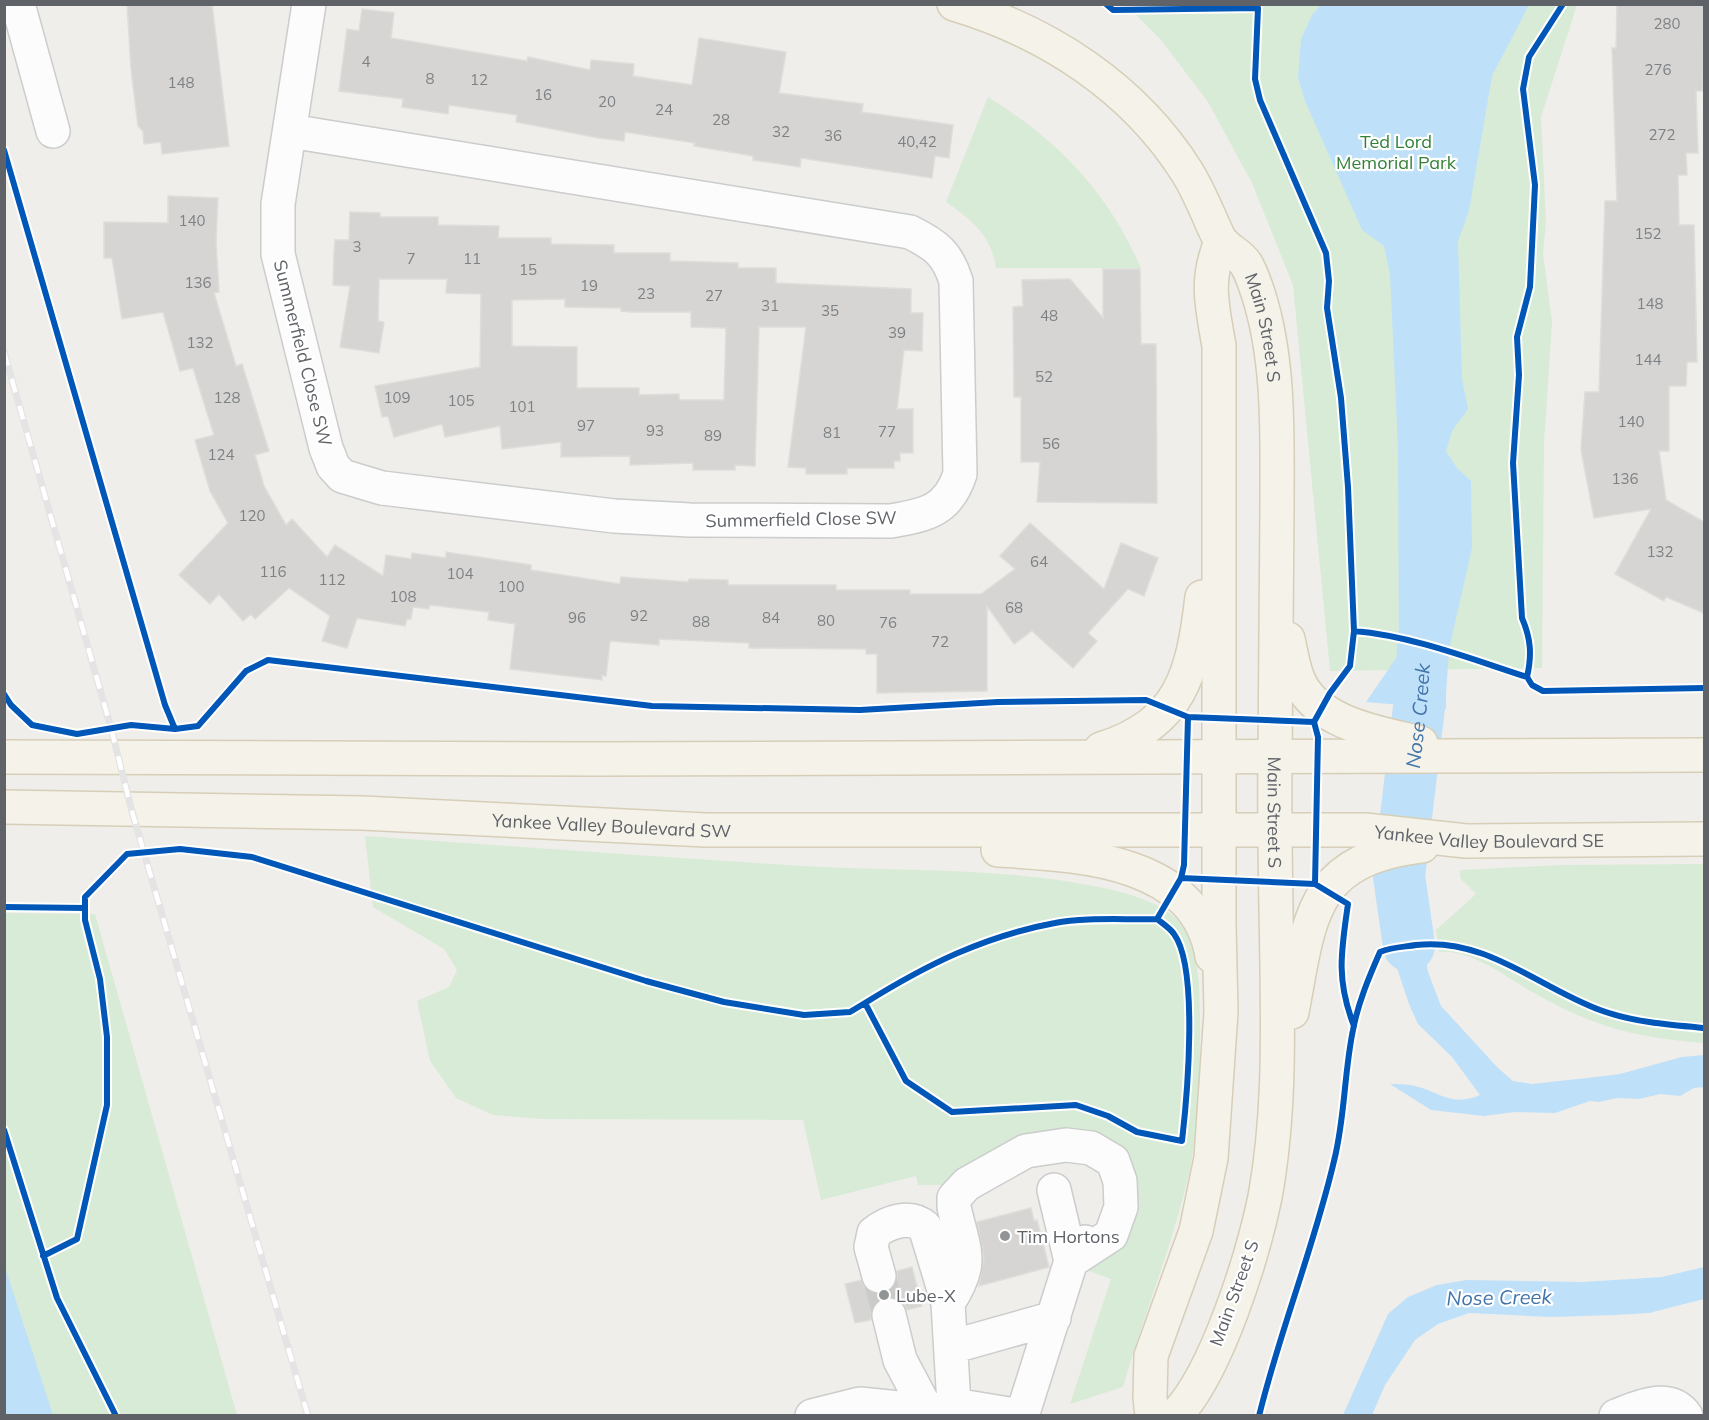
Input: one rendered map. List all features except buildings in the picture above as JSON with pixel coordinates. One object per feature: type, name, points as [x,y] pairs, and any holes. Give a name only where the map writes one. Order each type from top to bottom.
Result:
[{"type":"main road","name":"Main Street S","points":[[954,4],[982,13],[1039,38],[1088,67],[1133,104],[1163,138],[1188,172],[1221,242],[1245,262],[1258,294],[1269,340],[1275,395],[1277,595],[1275,830],[1279,1081],[1265,1196],[1249,1258],[1227,1322],[1210,1359],[1175,1416]]},
{"type":"main road","points":[[1152,1416],[1151,1356],[1196,1231],[1205,1194],[1217,1090],[1221,1012],[1219,346],[1210,292],[1211,265],[1221,242]]},
{"type":"main road","points":[[1079,756],[1126,741],[1142,731],[1169,708],[1183,684],[1198,631],[1219,443]]},
{"type":"main road","points":[[1277,595],[1298,679],[1308,696],[1322,709],[1370,730],[1466,755]]},
{"type":"main road","points":[[4,757],[595,759],[1704,755]]},
{"type":"main road","name":"Yankee Valley Boulevard SW","points":[[4,807],[362,813],[706,830],[1275,830]]},
{"type":"main road","points":[[706,830],[1021,851],[1066,856],[1136,870],[1174,889],[1199,920],[1210,945],[1221,1012]]},
{"type":"main road","name":"Yankee Valley Boulevard SE","points":[[1275,830],[1365,830],[1466,841],[1704,839]]},
{"type":"main road","points":[[1279,1081],[1301,964],[1316,911],[1335,878],[1367,858],[1407,848],[1466,841]]},
{"type":"street","points":[[18,4],[53,131]]},
{"type":"street","name":"Summerfield Close SW","points":[[290,131],[910,232],[930,242],[949,261],[956,281],[960,474],[954,493],[939,508],[916,517],[891,521],[690,520],[614,516],[405,491],[356,483],[342,476],[333,466],[326,448],[278,254],[278,204],[309,4]]},
{"type":"street","points":[[948,1303],[962,1283],[967,1265],[954,1198],[967,1184],[1026,1151],[1066,1144],[1091,1148],[1113,1161],[1120,1181],[1121,1207],[1111,1235],[1071,1260]]},
{"type":"street","points":[[812,1416],[860,1404],[1021,1416],[1071,1260],[1054,1190]]},
{"type":"street","points":[[879,1276],[871,1247],[874,1233],[885,1225],[917,1220],[925,1227],[948,1303],[951,1347],[937,1411]]},
{"type":"street","points":[[889,1315],[900,1360],[937,1411]]},
{"type":"street","points":[[951,1347],[1054,1318]]},
{"type":"street","points":[[1616,1416],[1650,1404],[1663,1403],[1675,1406],[1686,1416]]},
{"type":"green space","name":"Ted Lord Memorial Park","points":[[1126,5],[1577,5],[1541,117],[1546,222],[1543,253],[1552,322],[1544,443],[1542,668],[1330,671],[1293,285],[1252,183],[1208,102],[1161,40]]},
{"type":"green space","points":[[988,97],[1037,131],[1078,170],[1113,215],[1141,268],[996,268],[990,246],[979,229],[946,202]]},
{"type":"green space","points":[[365,836],[803,866],[967,872],[1033,877],[1110,889],[1143,899],[1171,914],[1187,934],[1198,972],[1200,1043],[1197,1119],[1189,1174],[1182,1201],[1123,1387],[1070,1404],[1111,1279],[1089,1271],[1090,1265],[1095,1261],[1116,1147],[947,1185],[918,1185],[916,1176],[821,1200],[803,1120],[542,1119],[493,1115],[456,1098],[430,1061],[417,1001],[449,987],[457,970],[444,949],[373,907]]},
{"type":"green space","points":[[1704,864],[1704,1043],[1648,1036],[1606,1026],[1555,1005],[1477,960],[1452,952],[1439,952],[1436,930],[1476,894],[1460,878],[1460,870],[1562,865]]},
{"type":"green space","points":[[5,913],[95,914],[237,1415],[5,1416]]},
{"type":"water","points":[[1321,5],[1529,5],[1492,76],[1469,211],[1458,241],[1462,379],[1468,409],[1452,431],[1446,451],[1457,468],[1471,481],[1472,548],[1446,663],[1446,709],[1366,702],[1399,654],[1398,449],[1390,274],[1384,246],[1362,230],[1305,101],[1298,78],[1301,39],[1312,15]]},
{"type":"water","points":[[1413,873],[1428,972],[1441,1006],[1498,1068],[1513,1081],[1532,1084],[1620,1074],[1682,1057],[1704,1055],[1704,1087],[1694,1088],[1680,1096],[1660,1094],[1639,1099],[1617,1098],[1599,1102],[1590,1101],[1555,1113],[1515,1112],[1484,1116],[1431,1110],[1390,1084],[1420,1087],[1444,1097],[1460,1100],[1480,1095],[1452,1057],[1418,1024],[1395,962],[1384,880]]},
{"type":"water","points":[[4,1264],[53,1415],[5,1415]]},
{"type":"water","points":[[1704,1267],[1704,1299],[1649,1313],[1550,1317],[1469,1313],[1438,1324],[1415,1340],[1385,1385],[1372,1415],[1343,1415],[1388,1314],[1408,1297],[1437,1285],[1467,1280],[1582,1282],[1662,1277]]},
{"type":"waterway","name":"Nose Creek","points":[[1409,946],[1399,876],[1419,707],[1424,636]]},
{"type":"tunnel","points":[[879,1276],[889,1315]]},
{"type":"railway","points":[[4,352],[111,728],[131,808],[308,1416]]},
{"type":"cycle path","points":[[1106,4],[1113,10],[1258,8],[1255,79],[1260,100],[1326,253],[1329,281],[1327,308],[1341,398],[1348,487],[1354,631],[1350,666],[1330,693],[1314,722],[1318,737],[1315,884]]},
{"type":"cycle path","points":[[1527,677],[1530,647],[1522,618],[1513,463],[1519,375],[1517,337],[1530,287],[1535,185],[1523,89],[1529,57],[1563,4]]},
{"type":"cycle path","points":[[4,150],[165,705],[175,729],[198,726],[246,671],[268,660],[652,706],[860,710],[998,702],[1146,700],[1188,717],[1314,722]]},
{"type":"cycle path","points":[[1354,631],[1420,643],[1463,656],[1527,677],[1532,685],[1543,691],[1704,688]]},
{"type":"cycle path","points":[[4,694],[11,705],[32,725],[77,734],[131,725],[175,729]]},
{"type":"cycle path","points":[[1157,919],[1181,878],[1184,865],[1188,717]]},
{"type":"cycle path","points":[[43,1256],[77,1239],[107,1105],[107,1037],[100,979],[85,920],[85,897],[127,854],[180,849],[252,857],[646,981],[724,1002],[804,1015],[850,1012],[865,1003]]},
{"type":"cycle path","points":[[1181,878],[1315,884],[1348,904],[1343,937],[1342,980],[1354,1026]]},
{"type":"cycle path","points":[[4,907],[85,908]]},
{"type":"cycle path","points":[[1157,919],[1174,934],[1182,951],[1186,975],[1189,1034],[1182,1141],[1137,1132],[1108,1116],[1076,1105],[952,1112],[906,1081],[865,1003],[933,964],[1004,936],[1066,921],[1157,919]]},
{"type":"cycle path","points":[[1259,1416],[1326,1193],[1338,1145],[1355,1020],[1364,990],[1380,952],[1416,945],[1441,945],[1466,949],[1489,956],[1577,1000],[1612,1014],[1651,1022],[1704,1028]]},
{"type":"cycle path","points":[[4,1130],[57,1298],[116,1416]]},
{"type":"place","name":"Tim Hortons","points":[[1005,1236]]},
{"type":"place","name":"Lube-X","points":[[884,1295]]}]
